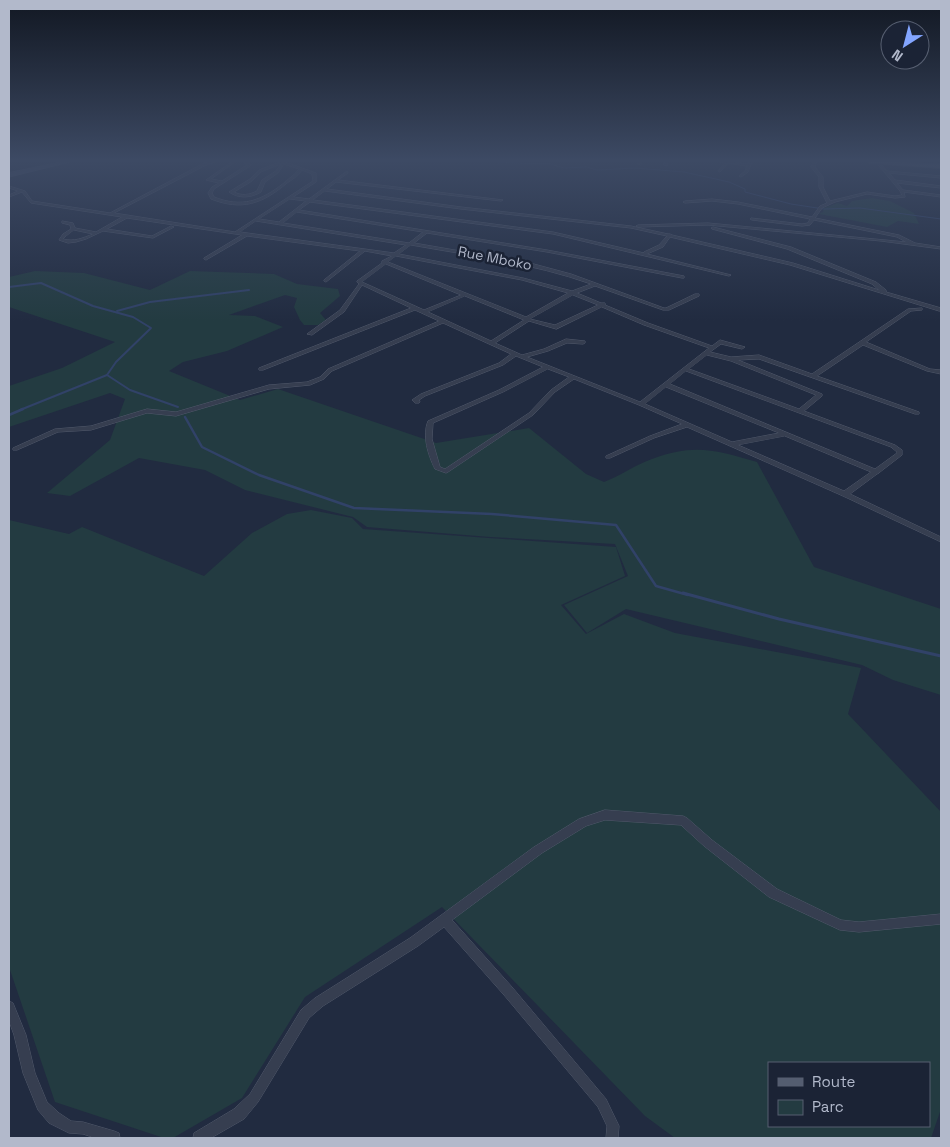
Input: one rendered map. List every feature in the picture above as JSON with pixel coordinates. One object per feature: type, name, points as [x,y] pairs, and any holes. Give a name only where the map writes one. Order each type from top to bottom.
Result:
[{"type":"street","points":[[120,215],[395,254],[515,277],[603,304],[646,324],[712,348]]},
{"type":"street","points":[[236,232],[263,215]]},
{"type":"street","points":[[279,224],[291,215]]},
{"type":"street","points":[[318,215],[574,256],[642,271],[682,277]]},
{"type":"street","points":[[421,215],[540,230],[645,253],[729,275]]},
{"type":"street","points":[[519,215],[631,227],[670,235],[791,264],[941,311]]},
{"type":"street","points":[[791,215],[898,236],[912,244]]},
{"type":"street","points":[[752,219],[802,225],[809,224],[815,215]]},
{"type":"street","points":[[96,233],[72,230],[64,235],[61,240],[67,243],[74,243],[96,233],[102,230],[127,216]]},
{"type":"street","points":[[102,230],[153,237],[172,227],[122,219]]},
{"type":"street","name":"Rue Mboko","points":[[255,220],[528,264],[596,284],[665,310],[697,295]]},
{"type":"street","points":[[63,222],[72,224],[72,230]]},
{"type":"street","points":[[631,227],[652,224],[701,224],[801,232],[941,248]]},
{"type":"street","points":[[701,224],[723,232],[789,248],[874,283],[892,296]]},
{"type":"street","points":[[310,334],[342,311],[361,284],[360,280],[426,232]]},
{"type":"street","points":[[206,260],[247,234]]},
{"type":"street","points":[[645,253],[661,246],[670,235]]},
{"type":"street","points":[[326,281],[364,250]]},
{"type":"street","points":[[384,262],[527,320],[556,327],[603,304]]},
{"type":"street","points":[[515,277],[528,264]]},
{"type":"street","points":[[832,277],[844,285],[891,298],[920,309]]},
{"type":"street","points":[[361,284],[515,354],[641,404],[845,494],[941,540]]},
{"type":"street","points":[[491,342],[572,293],[596,284]]},
{"type":"street","points":[[423,312],[464,295]]},
{"type":"street","points":[[261,369],[414,308]]},
{"type":"street","points":[[813,376],[910,310],[941,311]]},
{"type":"street","points":[[15,449],[57,430],[96,427],[146,411],[176,414],[268,387],[308,384],[322,378],[330,370],[442,321]]},
{"type":"street","points":[[522,357],[546,350],[566,341],[583,342]]},
{"type":"street","points":[[641,404],[720,342],[742,347]]},
{"type":"street","points":[[864,343],[929,370],[941,372]]},
{"type":"street","points":[[706,353],[731,359],[776,379],[820,395],[800,412]]},
{"type":"street","points":[[417,402],[415,400],[423,395],[501,364],[515,354]]},
{"type":"street","points":[[731,359],[759,357],[917,413]]},
{"type":"street","points":[[547,366],[492,395],[430,422],[427,430],[436,468],[446,471],[531,414],[553,391],[573,377]]},
{"type":"street","points":[[686,370],[900,451],[900,454],[877,472],[845,494]]},
{"type":"street","points":[[667,385],[877,472]]},
{"type":"street","points":[[608,457],[643,441],[686,425]]},
{"type":"street","points":[[730,444],[786,434]]},
{"type":"street","points":[[199,1138],[239,1114],[254,1098],[295,1030],[310,1010],[445,920],[538,850],[583,822],[605,815],[683,821],[708,843],[773,893],[840,925],[851,927],[877,926],[941,919]]},
{"type":"street","points":[[445,920],[508,990],[602,1103],[613,1126],[612,1138]]},
{"type":"street","points":[[9,1007],[20,1035],[29,1073],[42,1106],[54,1118],[69,1127],[84,1128],[114,1138]]},
{"type":"green space","points":[[822,215],[915,215],[919,224],[898,221],[887,227]]},
{"type":"green space","points":[[35,271],[84,273],[150,290],[190,271],[274,274],[297,284],[338,289],[340,296],[320,313],[326,320],[318,325],[304,325],[294,307],[297,298],[285,295],[229,315],[255,316],[283,327],[227,351],[183,362],[169,371],[240,400],[278,389],[436,443],[529,428],[586,474],[604,482],[646,461],[680,451],[705,450],[757,462],[814,567],[941,609],[941,695],[893,680],[862,665],[626,609],[587,633],[564,605],[628,576],[615,544],[490,537],[367,527],[353,517],[245,490],[205,470],[139,458],[70,496],[47,493],[110,440],[125,399],[110,393],[9,427],[9,386],[62,368],[115,342],[9,307],[9,277]]},
{"type":"green space","points":[[311,510],[352,518],[363,529],[616,547],[625,576],[561,605],[586,634],[624,614],[675,633],[861,668],[848,714],[941,812],[941,1109],[931,1138],[675,1138],[645,1116],[442,907],[305,997],[242,1098],[173,1138],[164,1138],[55,1102],[9,967],[9,520],[69,534],[82,527],[204,576],[252,533],[287,514]]},
{"type":"waterway","points":[[908,215],[941,219]]},
{"type":"waterway","points":[[9,287],[41,283],[93,306],[133,317],[151,328],[116,362],[107,375]]},
{"type":"waterway","points":[[117,311],[150,302],[249,290]]},
{"type":"waterway","points":[[20,410],[107,375]]},
{"type":"waterway","points":[[107,375],[130,390],[178,407]]},
{"type":"waterway","points":[[9,415],[23,409]]},
{"type":"waterway","points":[[185,417],[202,447],[259,475],[354,508],[492,514],[616,525],[656,586],[688,595]]},
{"type":"waterway","points":[[683,593],[779,619],[941,656]]}]
